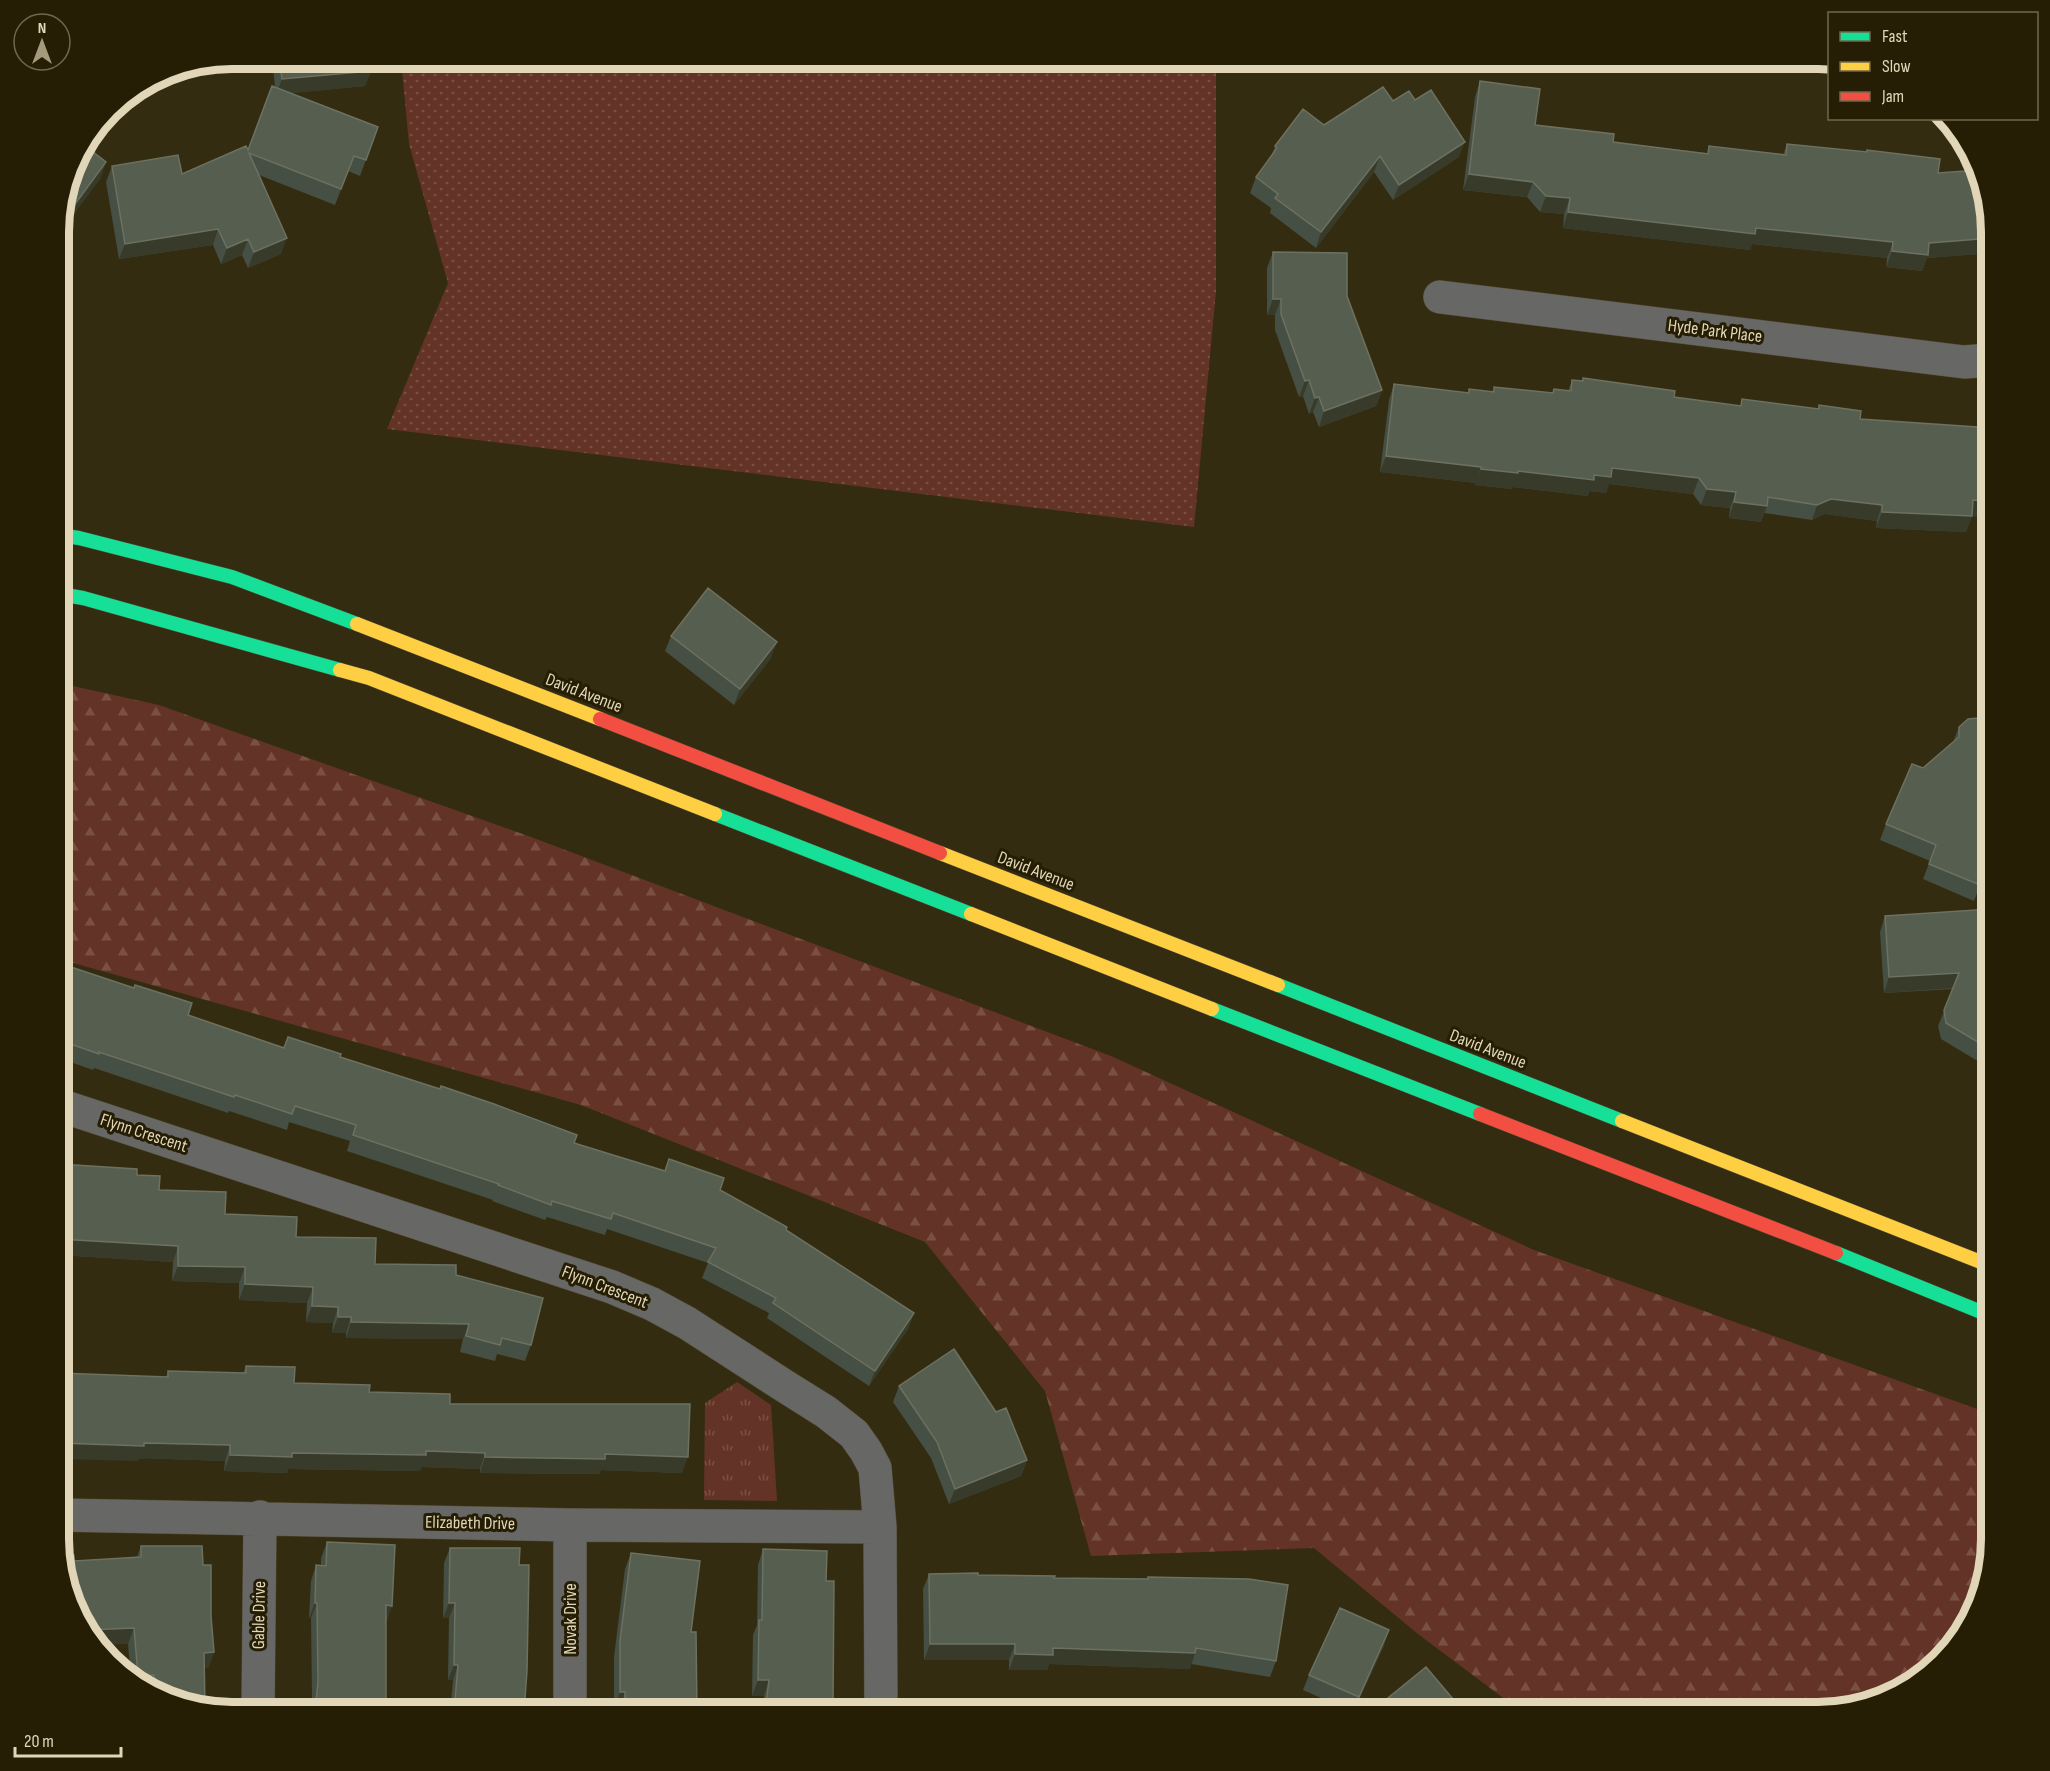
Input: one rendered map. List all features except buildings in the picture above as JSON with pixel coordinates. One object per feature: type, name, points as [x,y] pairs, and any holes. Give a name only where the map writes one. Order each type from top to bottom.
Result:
[{"type":"main road","name":"David Avenue","points":[[69,536],[232,577],[384,634],[1981,1262]]},
{"type":"main road","points":[[69,596],[369,678],[1981,1312]]},
{"type":"street","name":"Hyde Park Place","points":[[1440,297],[1964,362],[1981,361]]},
{"type":"street","name":"Flynn Crescent","points":[[69,1108],[612,1287],[652,1304],[687,1323],[826,1412],[854,1434],[875,1468],[880,1527],[881,1702]]},
{"type":"street","name":"Elizabeth Drive","points":[[69,1515],[260,1517],[570,1525],[880,1527]]},
{"type":"street","name":"Gable Drive","points":[[258,1702],[260,1517]]},
{"type":"street","name":"Novak Drive","points":[[570,1525],[570,1702]]},
{"type":"green space","points":[[402,69],[1216,69],[1216,291],[1194,527],[387,429],[448,283],[409,144]]},
{"type":"green space","points":[[69,685],[159,705],[531,837],[1111,1056],[1534,1250],[1981,1410],[1980,1560],[1972,1591],[1953,1629],[1925,1661],[1899,1680],[1880,1690],[1850,1699],[1818,1702],[1509,1702],[1418,1634],[1314,1548],[1091,1556],[1045,1391],[925,1242],[581,1105],[69,962]]},
{"type":"green space","points":[[737,1382],[771,1405],[777,1501],[704,1500],[705,1403]]},
{"type":"traffic: fast","points":[[69,536],[232,577],[357,624]]},
{"type":"traffic: fast","points":[[69,596],[340,670]]},
{"type":"traffic: fast","points":[[715,814],[971,914]]},
{"type":"traffic: fast","points":[[1278,985],[1622,1121]]},
{"type":"traffic: fast","points":[[1212,1009],[1480,1114]]},
{"type":"traffic: fast","points":[[1836,1253],[1981,1312]]},
{"type":"traffic: slow","points":[[357,624],[600,719]]},
{"type":"traffic: slow","points":[[340,670],[369,678],[715,814]]},
{"type":"traffic: slow","points":[[940,853],[1278,985]]},
{"type":"traffic: slow","points":[[971,914],[1212,1009]]},
{"type":"traffic: slow","points":[[1622,1121],[1981,1262]]},
{"type":"traffic: jam","points":[[600,719],[940,853]]},
{"type":"traffic: jam","points":[[1480,1114],[1836,1253]]}]
